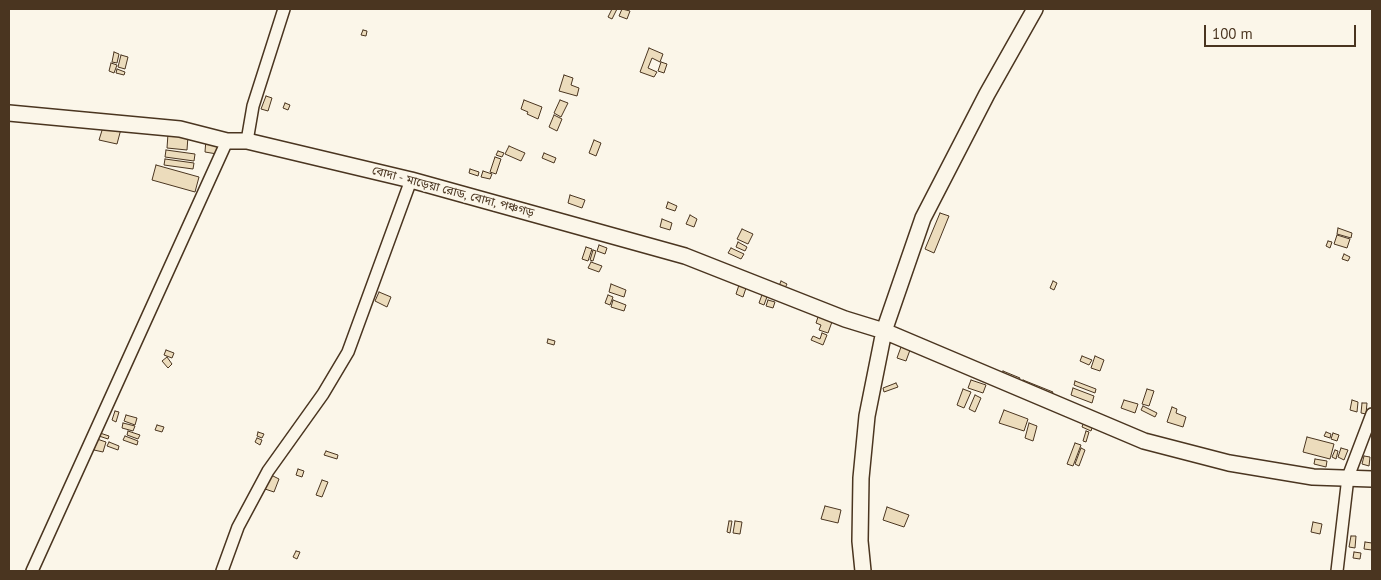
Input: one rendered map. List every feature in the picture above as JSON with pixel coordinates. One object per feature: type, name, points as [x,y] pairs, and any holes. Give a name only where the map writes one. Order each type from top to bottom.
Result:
[{"type":"main road","points":[[863,571],[860,541],[861,478],[867,416],[884,331],[924,218],[987,94],[1035,9]]},
{"type":"main road","name":"বোদা - মাড়েয়া রোড, বোদা, পঞ্চগড়","points":[[9,113],[180,129],[227,140],[247,141],[411,180],[686,256],[845,319],[884,331],[1144,440],[1229,463],[1314,477],[1372,479]]},
{"type":"street","points":[[247,141],[253,106],[284,9]]},
{"type":"street","points":[[32,571],[227,140]]},
{"type":"street","points":[[222,571],[238,527],[268,471],[323,394],[348,352],[411,180]]},
{"type":"street","points":[[1337,571],[1348,477],[1372,414]]},
{"type":"building","points":[[612,9],[617,9],[612,19],[608,17]]},
{"type":"building","points":[[622,9],[630,11],[627,19],[619,16]]},
{"type":"building","points":[[363,30],[367,31],[366,36],[361,35]]},
{"type":"building","points":[[649,48],[663,54],[660,62],[652,58],[648,68],[657,72],[654,77],[640,72]]},
{"type":"building","points":[[114,52],[119,54],[117,63],[112,62]]},
{"type":"building","points":[[121,55],[128,57],[125,69],[118,67]]},
{"type":"building","points":[[661,62],[667,64],[664,73],[658,71]]},
{"type":"building","points":[[111,63],[117,65],[114,73],[109,71]]},
{"type":"building","points":[[117,69],[125,72],[124,75],[116,73]]},
{"type":"building","points":[[564,75],[573,78],[571,85],[579,88],[577,96],[559,91]]},
{"type":"building","points":[[266,96],[272,98],[268,111],[261,109]]},
{"type":"building","points":[[524,100],[542,107],[538,119],[521,109]]},
{"type":"building","points":[[560,100],[568,103],[561,117],[554,113]]},
{"type":"building","points":[[285,103],[290,105],[288,110],[283,108]]},
{"type":"building","points":[[554,115],[562,119],[557,131],[549,127]]},
{"type":"building","points":[[104,124],[121,129],[117,144],[99,140]]},
{"type":"building","points":[[168,134],[188,136],[187,150],[167,148]]},
{"type":"building","points":[[206,139],[218,141],[217,154],[205,152]]},
{"type":"building","points":[[594,140],[601,143],[596,156],[589,153]]},
{"type":"building","points":[[509,146],[525,153],[521,161],[505,154]]},
{"type":"building","points":[[166,150],[195,154],[194,161],[165,157]]},
{"type":"building","points":[[498,151],[504,153],[502,157],[496,155]]},
{"type":"building","points":[[544,153],[556,158],[554,163],[542,158]]},
{"type":"building","points":[[495,157],[501,159],[496,174],[490,172]]},
{"type":"building","points":[[165,159],[194,163],[193,169],[164,165]]},
{"type":"building","points":[[156,165],[199,177],[195,192],[152,180]]},
{"type":"building","points":[[470,169],[479,172],[478,176],[469,173]]},
{"type":"building","points":[[483,171],[492,174],[490,179],[481,177]]},
{"type":"building","points":[[570,195],[585,200],[582,208],[568,203]]},
{"type":"building","points":[[668,202],[677,206],[675,211],[666,208]]},
{"type":"building","points":[[940,213],[949,216],[934,253],[925,249]]},
{"type":"building","points":[[690,215],[697,219],[694,227],[686,224]]},
{"type":"building","points":[[662,219],[672,223],[670,230],[660,227]]},
{"type":"building","points":[[1338,228],[1352,233],[1351,238],[1337,234]]},
{"type":"building","points":[[742,229],[753,234],[748,244],[737,239]]},
{"type":"building","points":[[1337,235],[1350,239],[1347,248],[1334,244]]},
{"type":"building","points":[[1328,241],[1332,242],[1330,248],[1326,246]]},
{"type":"building","points":[[738,242],[747,247],[745,251],[736,247]]},
{"type":"building","points":[[599,245],[607,248],[605,254],[597,251]]},
{"type":"building","points":[[586,247],[592,249],[588,261],[582,259]]},
{"type":"building","points":[[731,248],[744,254],[741,259],[728,253]]},
{"type":"building","points":[[593,250],[596,251],[593,261],[590,260]]},
{"type":"building","points":[[1344,254],[1350,257],[1348,261],[1342,259]]},
{"type":"building","points":[[591,262],[602,266],[599,272],[588,268]]},
{"type":"building","points":[[781,281],[787,284],[785,288],[779,286]]},
{"type":"building","points":[[1053,281],[1057,283],[1054,290],[1050,288]]},
{"type":"building","points":[[740,282],[747,285],[743,297],[736,294]]},
{"type":"building","points":[[611,284],[626,290],[624,297],[609,292]]},
{"type":"building","points":[[379,292],[391,297],[387,307],[375,301]]},
{"type":"building","points":[[763,292],[768,294],[764,305],[759,303]]},
{"type":"building","points":[[608,295],[613,297],[610,305],[605,303]]},
{"type":"building","points":[[613,300],[626,305],[624,311],[611,307]]},
{"type":"building","points":[[768,300],[775,302],[773,308],[766,306]]},
{"type":"building","points":[[819,314],[833,319],[828,333],[819,330],[821,325],[816,323]]},
{"type":"building","points":[[822,333],[827,335],[823,345],[811,340],[813,336],[820,339]]},
{"type":"building","points":[[548,339],[555,341],[554,345],[547,343]]},
{"type":"building","points":[[901,347],[910,350],[906,361],[897,358]]},
{"type":"building","points":[[166,350],[174,353],[172,358],[164,355]]},
{"type":"building","points":[[1082,356],[1092,360],[1089,365],[1080,361]]},
{"type":"building","points":[[1095,356],[1104,360],[1100,371],[1091,368]]},
{"type":"building","points":[[167,357],[172,364],[168,368],[162,361]]},
{"type":"building","points":[[1003,371],[1020,378],[1017,386],[1000,379]]},
{"type":"building","points":[[971,380],[986,385],[983,393],[968,388]]},
{"type":"building","points":[[1023,380],[1053,392],[1050,399],[1020,387]]},
{"type":"building","points":[[1075,381],[1096,389],[1095,393],[1074,385]]},
{"type":"building","points":[[896,383],[898,387],[884,392],[883,388]]},
{"type":"building","points":[[1073,388],[1094,396],[1092,403],[1071,395]]},
{"type":"building","points":[[963,389],[971,392],[964,408],[957,405]]},
{"type":"building","points":[[1147,389],[1154,391],[1149,406],[1142,404]]},
{"type":"building","points":[[975,395],[981,398],[975,412],[969,409]]},
{"type":"building","points":[[1124,400],[1138,404],[1135,413],[1121,408]]},
{"type":"building","points":[[1352,400],[1358,402],[1357,412],[1350,410]]},
{"type":"building","points":[[1362,403],[1367,403],[1366,414],[1361,413]]},
{"type":"building","points":[[1143,406],[1157,413],[1155,417],[1141,410]]},
{"type":"building","points":[[1172,407],[1177,409],[1176,413],[1186,417],[1183,427],[1167,422]]},
{"type":"building","points":[[1004,410],[1028,419],[1024,431],[999,423]]},
{"type":"building","points":[[115,411],[119,412],[116,422],[112,420]]},
{"type":"building","points":[[126,415],[137,418],[135,425],[124,421]]},
{"type":"building","points":[[1085,419],[1094,422],[1091,431],[1082,427]]},
{"type":"building","points":[[123,423],[135,426],[133,431],[122,428]]},
{"type":"building","points":[[1029,423],[1037,426],[1033,441],[1025,438]]},
{"type":"building","points":[[157,425],[164,427],[162,432],[155,430]]},
{"type":"building","points":[[128,431],[140,435],[138,439],[127,435]]},
{"type":"building","points":[[1086,431],[1089,432],[1086,442],[1083,441]]},
{"type":"building","points":[[258,432],[264,434],[262,438],[257,436]]},
{"type":"building","points":[[1326,432],[1331,434],[1330,438],[1324,436]]},
{"type":"building","points":[[100,433],[109,436],[108,439],[99,436]]},
{"type":"building","points":[[1333,433],[1339,435],[1337,441],[1331,439]]},
{"type":"building","points":[[125,436],[138,441],[137,445],[123,440]]},
{"type":"building","points":[[1307,437],[1334,444],[1330,459],[1303,452]]},
{"type":"building","points":[[257,438],[262,440],[260,445],[255,442]]},
{"type":"building","points":[[97,439],[106,442],[103,452],[94,450]]},
{"type":"building","points":[[109,442],[119,446],[118,450],[107,446]]},
{"type":"building","points":[[1075,443],[1081,445],[1073,466],[1067,464]]},
{"type":"building","points":[[1081,448],[1085,450],[1079,466],[1075,464]]},
{"type":"building","points":[[1341,448],[1348,450],[1344,460],[1338,457]]},
{"type":"building","points":[[1335,450],[1338,451],[1336,459],[1332,457]]},
{"type":"building","points":[[326,451],[338,455],[337,459],[324,455]]},
{"type":"building","points":[[1364,456],[1370,457],[1369,466],[1362,464]]},
{"type":"building","points":[[1315,459],[1327,461],[1326,467],[1314,464]]},
{"type":"building","points":[[298,469],[304,471],[302,477],[296,475]]},
{"type":"building","points":[[271,475],[279,479],[274,492],[265,489]]},
{"type":"building","points":[[322,480],[328,482],[322,497],[316,495]]},
{"type":"building","points":[[825,506],[841,510],[838,523],[821,519]]},
{"type":"building","points":[[887,507],[909,515],[904,527],[883,520]]},
{"type":"building","points":[[729,521],[732,521],[730,533],[727,532]]},
{"type":"building","points":[[735,521],[742,522],[740,534],[733,533]]},
{"type":"building","points":[[1313,522],[1322,524],[1320,534],[1311,532]]},
{"type":"building","points":[[1351,536],[1356,536],[1355,548],[1349,547]]},
{"type":"building","points":[[1365,542],[1372,543],[1372,550],[1364,549]]},
{"type":"building","points":[[296,551],[300,552],[297,559],[293,557]]},
{"type":"building","points":[[1354,552],[1361,553],[1360,559],[1353,558]]}]
